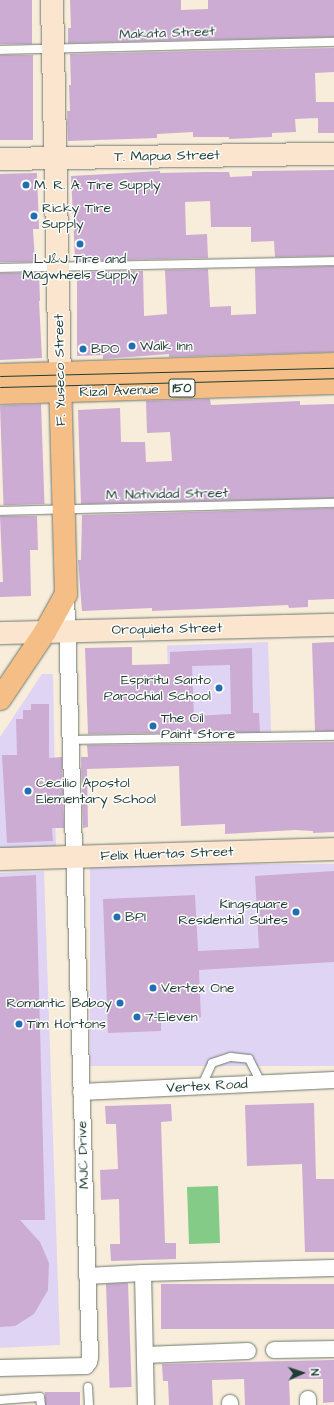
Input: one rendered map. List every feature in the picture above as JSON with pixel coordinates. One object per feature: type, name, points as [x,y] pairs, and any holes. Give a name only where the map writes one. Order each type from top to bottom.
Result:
[{"type":"main road","name":"Rizal Avenue","points":[[0,393],[60,383],[334,364]]},
{"type":"main road","name":"Rizal Avenue","points":[[0,375],[60,383],[334,383]]},
{"type":"main road","name":"F. Yuseco Street","points":[[60,383],[66,594]]},
{"type":"main road","points":[[0,699],[45,632],[66,594]]},
{"type":"street","name":"F. Yuseco Street","points":[[52,0],[60,383]]},
{"type":"street","name":"T. Mapua Street","points":[[0,158],[334,154]]},
{"type":"street","name":"F. Yuseco Street","points":[[66,594],[73,856]]},
{"type":"street","name":"Oroquieta Street","points":[[0,633],[334,625]]},
{"type":"street","name":"Felix Huertas Street","points":[[0,859],[334,849]]},
{"type":"street","name":"MJC Drive","points":[[0,1368],[86,1366],[90,1362],[73,856]]},
{"type":"street","name":"Vertex Road","points":[[81,1092],[334,1080]]},
{"type":"street","points":[[87,1276],[143,1272],[334,1268]]},
{"type":"street","points":[[143,1272],[146,1405]]},
{"type":"street","points":[[274,1350],[334,1349]]},
{"type":"street","points":[[145,1355],[248,1351]]},
{"type":"lane","name":"Makata Street","points":[[0,50],[334,42]]},
{"type":"lane","points":[[0,268],[334,261]]},
{"type":"lane","name":"M. Natividad Street","points":[[0,511],[334,503]]},
{"type":"lane","points":[[70,740],[334,736]]},
{"type":"lane","points":[[201,1087],[212,1063],[231,1057],[249,1059],[262,1084]]},
{"type":"lane","points":[[88,1387],[89,1405]]},
{"type":"lane","points":[[0,1400],[40,1397],[41,1405]]},
{"type":"shaded area","name":"Espiritu Santo Parochial School","points":[[268,642],[271,733],[170,736],[167,646]]},
{"type":"shaded area","name":"Cecilio Apostol Elementary School","points":[[42,674],[53,674],[56,846],[0,849],[0,737]]},
{"type":"shaded area","points":[[90,864],[334,864],[334,1066],[90,1066]]},
{"type":"shaded area","points":[[44,871],[60,1345],[0,1348],[0,873]]},
{"type":"green space","points":[[218,1186],[220,1243],[189,1244],[187,1187]]},
{"type":"building","points":[[0,0],[32,0],[32,44],[0,44]]},
{"type":"building","points":[[70,0],[181,0],[181,10],[208,9],[208,0],[334,0],[334,37],[68,43],[68,28],[71,28]]},
{"type":"building","points":[[334,48],[334,72],[315,73],[316,102],[334,102],[334,133],[318,133],[318,118],[295,119],[296,132],[272,133],[272,137],[229,139],[229,137],[193,137],[193,132],[157,134],[157,138],[68,141],[67,111],[70,111],[69,85],[71,85],[70,54]]},
{"type":"building","points":[[0,55],[33,55],[33,140],[0,140]]},
{"type":"building","points":[[334,170],[334,256],[275,257],[274,241],[251,242],[251,227],[211,227],[210,201],[185,202],[186,235],[207,234],[208,258],[76,261],[75,259],[71,176],[160,171],[160,173],[229,172],[230,177],[252,176],[252,171]]},
{"type":"building","points":[[37,173],[39,229],[33,229],[35,262],[0,262],[0,174]]},
{"type":"building","points":[[334,266],[334,352],[169,357],[169,354],[103,359],[103,355],[77,356],[77,272],[143,271],[144,316],[167,314],[165,270],[208,269],[210,307],[231,306],[231,315],[256,314],[255,268]]},
{"type":"building","points":[[0,273],[39,273],[42,358],[0,360]]},
{"type":"building","points":[[210,399],[211,405],[300,401],[300,405],[334,404],[334,498],[81,504],[78,410],[120,408],[121,442],[145,442],[146,462],[172,461],[170,432],[147,433],[146,401]]},
{"type":"building","points":[[41,404],[44,504],[4,505],[0,405]]},
{"type":"building","points":[[334,508],[334,599],[308,600],[308,607],[289,608],[288,605],[152,611],[152,608],[82,611],[78,560],[81,560],[82,515]]},
{"type":"building","points":[[0,516],[37,516],[38,550],[30,550],[31,596],[0,597],[0,582],[3,582]]},
{"type":"building","points":[[334,642],[334,731],[315,731],[312,643]]},
{"type":"building","points":[[132,647],[132,665],[170,664],[170,652],[252,648],[253,713],[259,713],[260,732],[88,734],[85,648]],"holes":[[[230,665],[231,714],[194,716],[192,666]]]},
{"type":"building","name":"Cecilio Apostol Elementary School","points":[[31,704],[49,704],[49,758],[62,757],[64,828],[52,828],[53,841],[7,843],[2,755],[17,755],[16,719],[23,719],[23,710],[31,710]]},
{"type":"building","points":[[334,742],[334,832],[313,833],[313,831],[295,830],[225,834],[225,824],[181,826],[179,766],[87,769],[88,827],[83,828],[81,757],[88,757],[87,745]]},
{"type":"building","points":[[334,871],[334,962],[199,970],[201,1017],[161,1019],[161,1031],[108,1033],[103,899],[195,895],[198,951],[259,948],[255,876]]},
{"type":"building","points":[[36,875],[45,1220],[20,1220],[40,1242],[49,1263],[48,1290],[34,1314],[15,1326],[0,1327],[0,877]]},
{"type":"building","points":[[314,1103],[316,1179],[334,1179],[334,1252],[305,1252],[302,1164],[247,1166],[245,1105]]},
{"type":"building","points":[[171,1104],[172,1121],[161,1122],[165,1243],[176,1243],[176,1259],[111,1261],[110,1244],[120,1244],[119,1199],[101,1200],[100,1170],[118,1169],[116,1124],[106,1124],[105,1106]]},
{"type":"building","points":[[128,1283],[132,1387],[110,1388],[106,1284]]},
{"type":"building","points":[[161,1284],[334,1284],[334,1329],[161,1329]]},
{"type":"building","points":[[334,1360],[334,1402],[323,1403],[323,1379],[289,1379],[290,1405],[245,1405],[244,1379],[212,1380],[213,1405],[169,1405],[168,1381],[163,1381],[162,1364]]},
{"type":"building","points":[[45,1392],[80,1392],[80,1405],[45,1405]]},
{"type":"tram line","points":[[0,376],[334,368]]},
{"type":"tram line","points":[[0,387],[334,378]]},
{"type":"place","name":"M. R. A. Tire Supply","points":[[26,185]]},
{"type":"place","name":"Ricky Tire Supply","points":[[34,216]]},
{"type":"place","name":"LJ&J Tire and Magwheels Supply","points":[[80,244]]},
{"type":"place","name":"Walk Inn","points":[[132,346]]},
{"type":"place","name":"BDO","points":[[83,349]]},
{"type":"place","name":"Espiritu Santo Parochial School","points":[[219,688]]},
{"type":"place","name":"The Oil Paint Store","points":[[153,726]]},
{"type":"place","name":"Cecilio Apostol Elementary School","points":[[28,791]]},
{"type":"place","name":"Kingsquare Residential Suites","points":[[296,912]]},
{"type":"place","name":"BPI","points":[[117,917]]},
{"type":"place","name":"Vertex One","points":[[153,988]]},
{"type":"place","name":"Romantic Baboy","points":[[120,1003]]},
{"type":"place","name":"7-Eleven","points":[[137,1017]]},
{"type":"place","name":"Tim Hortons","points":[[19,1024]]}]
